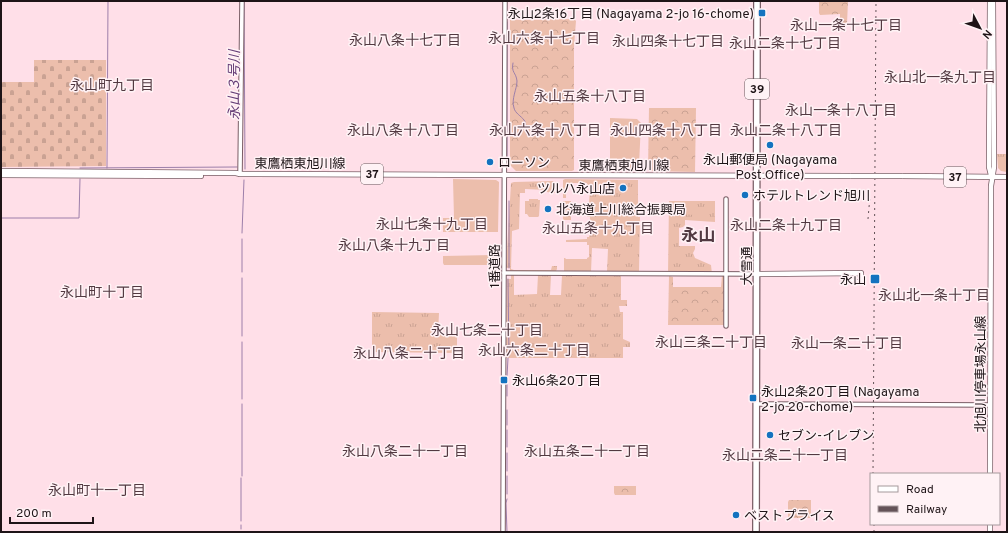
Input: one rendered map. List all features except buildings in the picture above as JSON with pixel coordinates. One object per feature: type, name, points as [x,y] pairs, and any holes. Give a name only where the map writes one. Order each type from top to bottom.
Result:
[{"type":"highway","name":"大雪通","points":[[756,532],[758,1]]},
{"type":"main road","name":"北旭川停車場永山線","points":[[990,1],[989,167],[992,177]]},
{"type":"main road","name":"北旭川停車場永山線","points":[[990,473],[992,177],[994,167],[993,1]]},
{"type":"main road","name":"東鷹栖東旭川線","points":[[1,171],[240,174],[1007,177]]},
{"type":"main road","name":"東鷹栖東旭川線","points":[[1,175],[235,176],[240,174]]},
{"type":"main road","points":[[757,274],[844,274]]},
{"type":"street","points":[[240,174],[242,1]]},
{"type":"street","name":"1番道路","points":[[504,532],[505,1]]},
{"type":"street","points":[[726,199],[726,326]]},
{"type":"street","points":[[504,273],[757,274]]},
{"type":"street","points":[[756,404],[990,405]]},
{"type":"green space","points":[[819,1],[848,1],[847,24],[840,24],[840,14],[820,15]]},
{"type":"green space","points":[[574,19],[576,21],[574,46],[574,170],[516,171],[510,165],[510,20]]},
{"type":"green space","points":[[34,60],[106,60],[106,166],[1,167],[1,82],[34,82]]},
{"type":"green space","points":[[649,108],[696,108],[695,172],[648,171]]},
{"type":"green space","points":[[610,118],[637,119],[641,123],[639,165],[634,169],[610,167]]},
{"type":"green space","points":[[997,154],[1007,154],[1007,172],[1001,171],[998,168]]},
{"type":"green space","points":[[453,179],[496,180],[499,182],[498,232],[443,232],[443,218],[454,218]]},
{"type":"green space","points":[[563,180],[638,180],[638,217],[640,217],[639,272],[607,272],[608,249],[592,248],[591,272],[564,271],[564,258],[587,259],[589,257],[589,245],[587,245],[587,242],[566,242],[566,240],[587,239],[587,237],[589,237],[590,217],[587,217],[587,214],[571,214],[571,220],[563,220],[563,201],[571,201],[571,207],[586,207],[589,205],[590,185],[587,185],[587,183],[566,183],[566,198],[563,198]]},
{"type":"green space","points":[[553,181],[555,184],[555,193],[547,192],[546,190],[525,189],[525,193],[520,193],[519,229],[512,231],[511,269],[551,270],[552,266],[557,266],[557,269],[556,271],[510,271],[510,268],[506,268],[511,183]]},
{"type":"green space","points":[[529,199],[540,200],[538,217],[529,217],[525,214],[525,201],[529,201]]},
{"type":"green space","points":[[669,201],[715,201],[715,222],[685,220],[685,225],[679,228],[679,246],[695,246],[693,253],[695,258],[711,265],[712,274],[668,274]]},
{"type":"green space","points":[[682,205],[695,205],[695,215],[682,214]]},
{"type":"green space","points":[[494,255],[494,265],[444,265],[443,263],[443,256]]},
{"type":"green space","points":[[573,261],[590,262],[589,271],[573,271]]},
{"type":"green space","points":[[511,275],[514,275],[514,295],[537,294],[538,275],[551,275],[550,295],[561,295],[562,275],[621,276],[621,300],[627,300],[627,306],[619,306],[620,312],[623,312],[623,339],[630,342],[630,347],[623,347],[623,358],[506,358],[507,279],[511,279]]},
{"type":"green space","points":[[669,276],[673,277],[673,287],[721,287],[722,276],[726,276],[726,325],[668,325]]},
{"type":"green space","points":[[372,312],[439,313],[438,333],[457,333],[457,353],[372,352]]},
{"type":"green space","points":[[614,486],[636,486],[636,495],[615,495]]},
{"type":"green space","points":[[789,500],[811,500],[811,518],[788,518]]},
{"type":"waterway","points":[[107,168],[108,1]]},
{"type":"waterway","name":"永山３号川","points":[[244,1],[245,169]]},
{"type":"waterway","points":[[507,22],[507,166]]},
{"type":"waterway","points":[[513,63],[513,71],[517,81],[513,105],[525,122],[527,135],[530,136]]},
{"type":"waterway","points":[[80,168],[237,167]]},
{"type":"waterway","points":[[1,218],[79,218],[80,179]]},
{"type":"waterway","name":"永山３号川","points":[[242,233],[244,180]]},
{"type":"waterway","points":[[509,201],[509,268]]},
{"type":"waterway","name":"永山３号川","points":[[242,239],[242,272]]},
{"type":"waterway","name":"永山３号川","points":[[242,278],[242,336]]},
{"type":"waterway","points":[[508,279],[509,356]]},
{"type":"waterway","name":"永山３号川","points":[[242,342],[242,399]]},
{"type":"waterway","points":[[507,377],[508,358]]},
{"type":"waterway","points":[[507,381],[507,396]]},
{"type":"waterway","name":"永山３号川","points":[[242,404],[242,476]]},
{"type":"waterway","points":[[507,410],[507,425]]},
{"type":"waterway","points":[[507,430],[507,447]]},
{"type":"waterway","points":[[507,453],[507,471]]},
{"type":"waterway","points":[[507,476],[507,494]]},
{"type":"waterway","name":"永山３号川","points":[[241,478],[241,521]]},
{"type":"waterway","points":[[507,499],[507,532]]},
{"type":"railway","points":[[873,473],[876,1]]},
{"type":"railway","points":[[868,219],[870,196]]},
{"type":"railway","points":[[874,525],[874,532]]},
{"type":"place","name":"永山2条16丁目 (Nagayama 2-jo 16-chome)","points":[[762,13]]},
{"type":"place","name":"永山郵便局 (Nagayama Post Office)","points":[[770,145]]},
{"type":"place","name":"ローソン","points":[[490,162]]},
{"type":"place","name":"ツルハ永山店","points":[[623,188]]},
{"type":"place","name":"ホテルトレンド旭川","points":[[745,195]]},
{"type":"place","name":"北海道上川総合振興局","points":[[548,209]]},
{"type":"place","name":"永山","points":[[875,279]]},
{"type":"place","name":"永山6条20丁目","points":[[504,380]]},
{"type":"place","name":"永山2条20丁目 (Nagayama 2-jo 20-chome)","points":[[753,398]]},
{"type":"place","name":"セブン-イレブン","points":[[770,435]]},
{"type":"place","name":"ベストプライス","points":[[736,515]]},
{"type":"district","name":"永山一条十七丁目","points":[[846,25]]},
{"type":"district","name":"永山六条十七丁目","points":[[544,38]]},
{"type":"district","name":"永山八条十七丁目","points":[[405,40]]},
{"type":"district","name":"永山四条十七丁目","points":[[668,41]]},
{"type":"district","name":"永山二条十七丁目","points":[[785,43]]},
{"type":"district","name":"永山北一条九丁目","points":[[940,77]]},
{"type":"district","name":"永山町九丁目","points":[[112,85]]},
{"type":"district","name":"永山五条十八丁目","points":[[590,96]]},
{"type":"district","name":"永山一条十八丁目","points":[[841,110]]},
{"type":"district","name":"永山八条十八丁目","points":[[403,130]]},
{"type":"district","name":"永山六条十八丁目","points":[[545,130]]},
{"type":"district","name":"永山四条十八丁目","points":[[666,130]]},
{"type":"district","name":"永山二条十八丁目","points":[[786,130]]},
{"type":"district","name":"永山七条十九丁目","points":[[432,224]]},
{"type":"district","name":"永山二条十九丁目","points":[[786,225]]},
{"type":"district","name":"永山五条十九丁目","points":[[598,228]]},
{"type":"district","name":"永山","points":[[698,235]]},
{"type":"district","name":"永山八条十九丁目","points":[[394,245]]},
{"type":"district","name":"永山町十丁目","points":[[102,292]]},
{"type":"district","name":"永山北一条十丁目","points":[[934,295]]},
{"type":"district","name":"永山七条二十丁目","points":[[487,330]]},
{"type":"district","name":"永山三条二十丁目","points":[[711,342]]},
{"type":"district","name":"永山一条二十丁目","points":[[847,343]]},
{"type":"district","name":"永山六条二十丁目","points":[[534,350]]},
{"type":"district","name":"永山八条二十丁目","points":[[409,353]]},
{"type":"district","name":"永山八条二十一丁目","points":[[405,451]]},
{"type":"district","name":"永山五条二十一丁目","points":[[587,451]]},
{"type":"district","name":"永山二条二十一丁目","points":[[785,455]]},
{"type":"district","name":"永山町十一丁目","points":[[97,490]]}]
